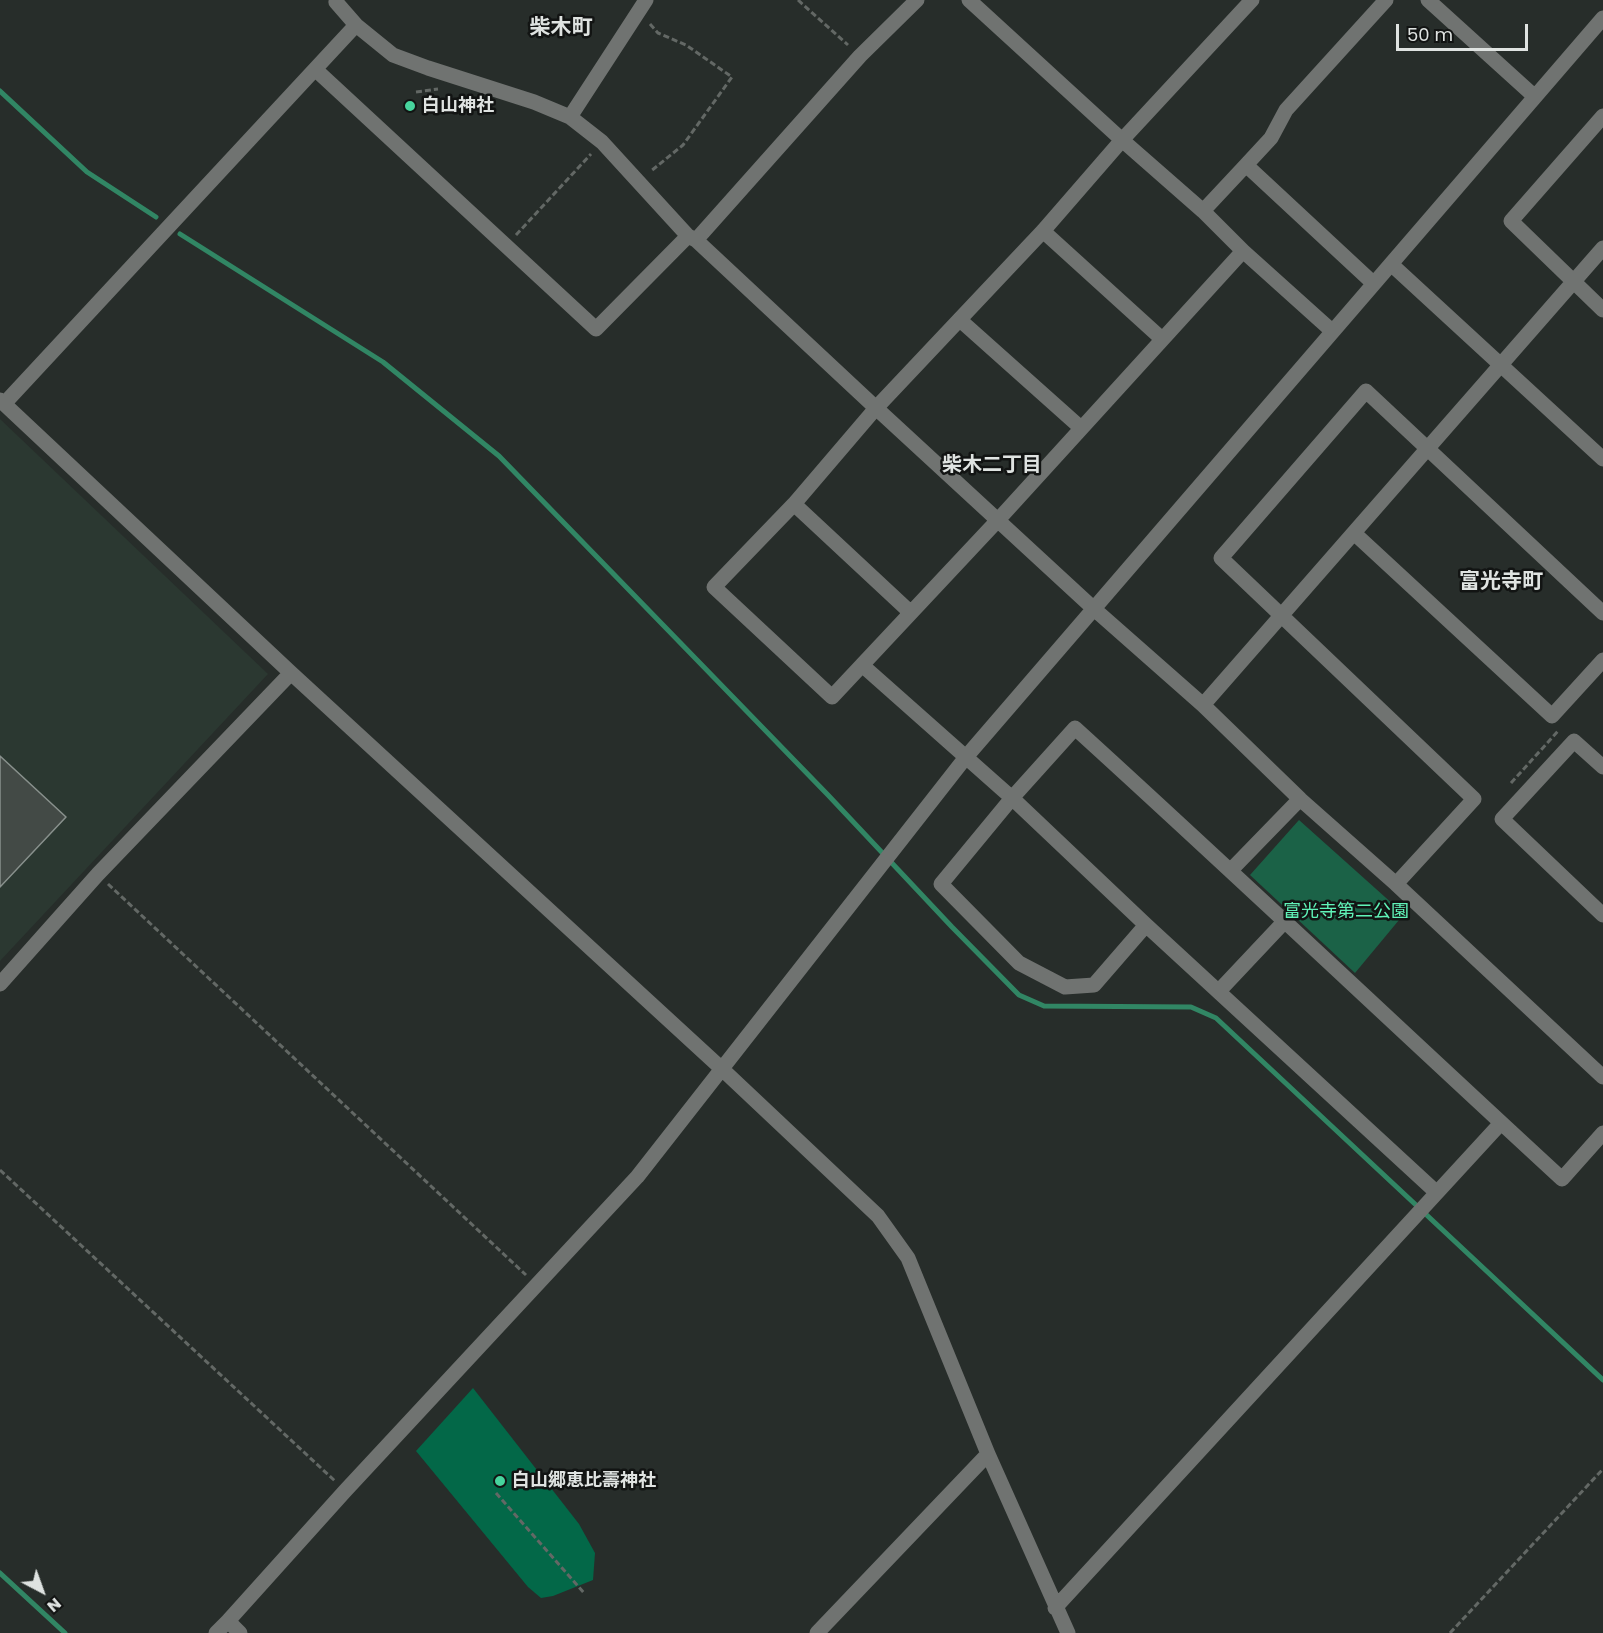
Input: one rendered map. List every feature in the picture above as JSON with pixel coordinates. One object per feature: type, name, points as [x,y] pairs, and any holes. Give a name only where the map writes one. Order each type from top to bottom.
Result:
[{"type":"street","points":[[337,0],[336,2],[356,25],[393,54],[428,68],[534,102],[570,117],[602,142],[692,238],[1093,608],[1203,705],[1300,799],[1396,884],[1603,1077]]},
{"type":"street","points":[[316,70],[596,329],[692,238],[916,0]]},
{"type":"street","points":[[969,0],[1332,331]]},
{"type":"street","points":[[1243,251],[832,698],[714,587],[794,504],[876,408],[1043,231],[1122,141],[1252,0]]},
{"type":"street","points":[[1203,211],[1271,138],[1286,110],[1386,0]]},
{"type":"street","points":[[1428,0],[1534,96]]},
{"type":"street","points":[[570,117],[642,6]]},
{"type":"street","points":[[216,1633],[637,1177],[966,757],[1603,18]]},
{"type":"street","points":[[356,25],[2,402],[878,1216],[908,1258],[988,1454],[1068,1633]]},
{"type":"street","points":[[1603,116],[1511,221],[1603,310]]},
{"type":"street","points":[[1246,165],[1373,283]]},
{"type":"street","points":[[1043,231],[1162,339]]},
{"type":"street","points":[[1203,705],[1603,248]]},
{"type":"street","points":[[1391,264],[1603,459]]},
{"type":"street","points":[[960,320],[1080,428]]},
{"type":"street","points":[[1396,884],[1474,799],[1221,558],[1366,391],[1603,613]]},
{"type":"street","points":[[794,504],[911,613]]},
{"type":"street","points":[[1354,533],[1552,716],[1603,660]]},
{"type":"street","points":[[862,665],[1012,798],[1433,1195]]},
{"type":"street","points":[[0,984],[98,874],[291,673]]},
{"type":"street","points":[[1146,926],[1094,985],[1065,987],[1019,963],[941,884],[1012,798],[1075,728],[1232,870],[1284,922],[1562,1179],[1603,1133]]},
{"type":"street","points":[[1603,767],[1574,741],[1503,819],[1603,915]]},
{"type":"street","points":[[1232,870],[1300,799]]},
{"type":"street","points":[[1219,991],[1284,922]]},
{"type":"street","points":[[1055,1608],[1501,1123]]},
{"type":"street","points":[[817,1633],[988,1454]]},
{"type":"street","points":[[228,1621],[240,1633]]},
{"type":"path","points":[[798,0],[861,56]]},
{"type":"path","points":[[638,183],[683,145],[732,77],[686,45],[658,33],[642,6]]},
{"type":"path","points":[[506,246],[602,142]]},
{"type":"path","points":[[98,874],[537,1285]]},
{"type":"path","points":[[0,1170],[345,1491]]},
{"type":"path","points":[[1450,1633],[1603,1469]]},
{"type":"path","points":[[496,1492],[584,1593]]},
{"type":"shaded area","points":[[0,419],[268,674],[0,961]]},
{"type":"green space","name":"富光寺第二公園","points":[[1299,820],[1404,914],[1355,973],[1250,875]]},
{"type":"green space","points":[[473,1388],[579,1524],[595,1553],[593,1580],[553,1596],[541,1598],[528,1587],[416,1451]]},
{"type":"building","points":[[0,756],[66,817],[0,887]]},
{"type":"waterway","points":[[0,91],[87,172],[156,217]]},
{"type":"waterway","points":[[180,234],[383,362],[499,456],[1019,995],[1044,1006],[1191,1007],[1216,1018],[1603,1380]]},
{"type":"waterway","points":[[0,1573],[65,1633]]},
{"type":"place","name":"白山神社","points":[[410,106]]},
{"type":"place","name":"白山郷恵比壽神社","points":[[500,1481]]},
{"type":"district","name":"柴木町","points":[[561,29]]},
{"type":"district","name":"柴木二丁目","points":[[992,466]]},
{"type":"district","name":"富光寺町","points":[[1501,583]]}]
